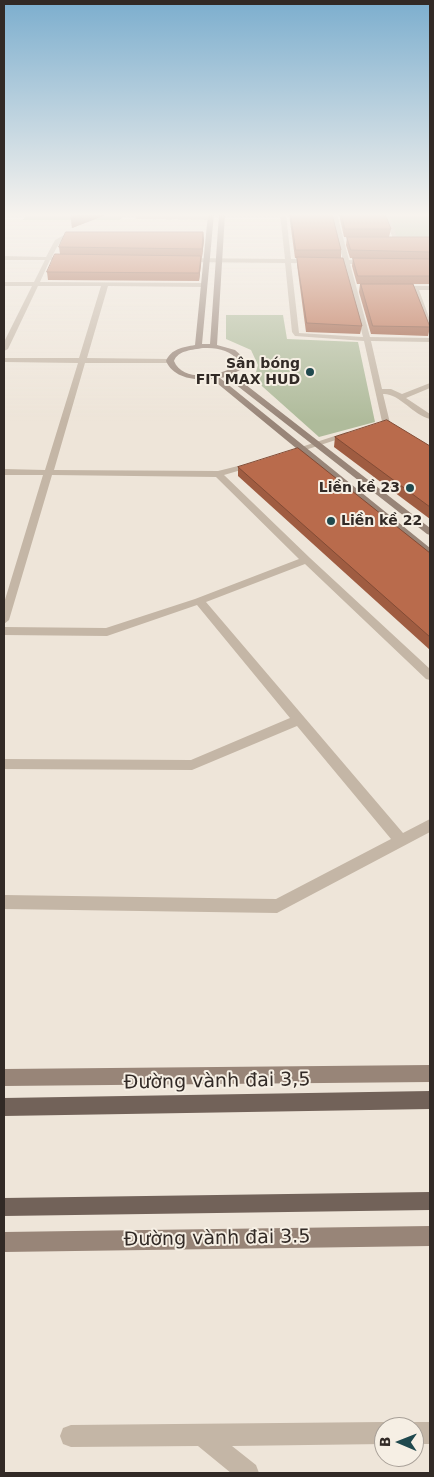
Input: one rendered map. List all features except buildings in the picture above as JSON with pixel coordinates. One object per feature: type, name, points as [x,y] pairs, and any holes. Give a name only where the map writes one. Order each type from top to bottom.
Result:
[{"type":"main road","points":[[213,346],[217,283]]},
{"type":"main road","points":[[198,346],[203,285]]},
{"type":"main road","points":[[198,346],[213,346],[230,350],[240,358],[239,367],[227,374],[214,377],[184,374],[172,366],[170,361],[177,352],[198,346]]},
{"type":"main road","points":[[227,374],[430,532]]},
{"type":"main road","points":[[214,377],[430,553]]},
{"type":"main road","points":[[4,1078],[430,1073]]},
{"type":"main road","name":"Đường vành đai 3,5","points":[[4,1107],[430,1100]]},
{"type":"main road","points":[[4,1207],[430,1201]]},
{"type":"main road","name":"Đường vành đai 3.5","points":[[4,1242],[430,1236]]},
{"type":"street","points":[[289,283],[295,332],[297,335],[430,340]]},
{"type":"street","points":[[353,283],[379,392],[382,425],[408,438]]},
{"type":"street","points":[[4,284],[203,285]]},
{"type":"street","points":[[4,349],[35,284]]},
{"type":"street","points":[[4,620],[105,285]]},
{"type":"street","points":[[354,288],[362,288]]},
{"type":"street","points":[[389,288],[430,288]]},
{"type":"street","points":[[415,288],[430,328]]},
{"type":"street","points":[[4,360],[170,361]]},
{"type":"street","points":[[402,397],[430,385]]},
{"type":"street","points":[[379,392],[395,392],[409,405],[430,417]]},
{"type":"street","points":[[284,454],[360,432]]},
{"type":"street","points":[[4,472],[218,474],[265,460]]},
{"type":"street","points":[[218,474],[306,560],[430,676]]},
{"type":"street","points":[[4,631],[107,632],[199,602],[306,560]]},
{"type":"street","points":[[199,602],[401,840]]},
{"type":"street","points":[[4,764],[192,765],[300,719]]},
{"type":"street","points":[[4,902],[277,906],[430,825]]},
{"type":"street","points":[[71,1436],[374,1434]]},
{"type":"street","points":[[202,1435],[248,1473]]},
{"type":"green space","name":"Sân bóng FIT MAX HUD","points":[[226,315],[283,315],[287,339],[358,342],[375,422],[319,437],[254,379],[258,365],[251,350],[226,339]]},
{"type":"place","name":"Sân bóng FIT MAX HUD","points":[[310,372]]},
{"type":"place","name":"Liền kề 23","points":[[410,488]]},
{"type":"place","name":"Liền kề 22","points":[[331,521]]}]
